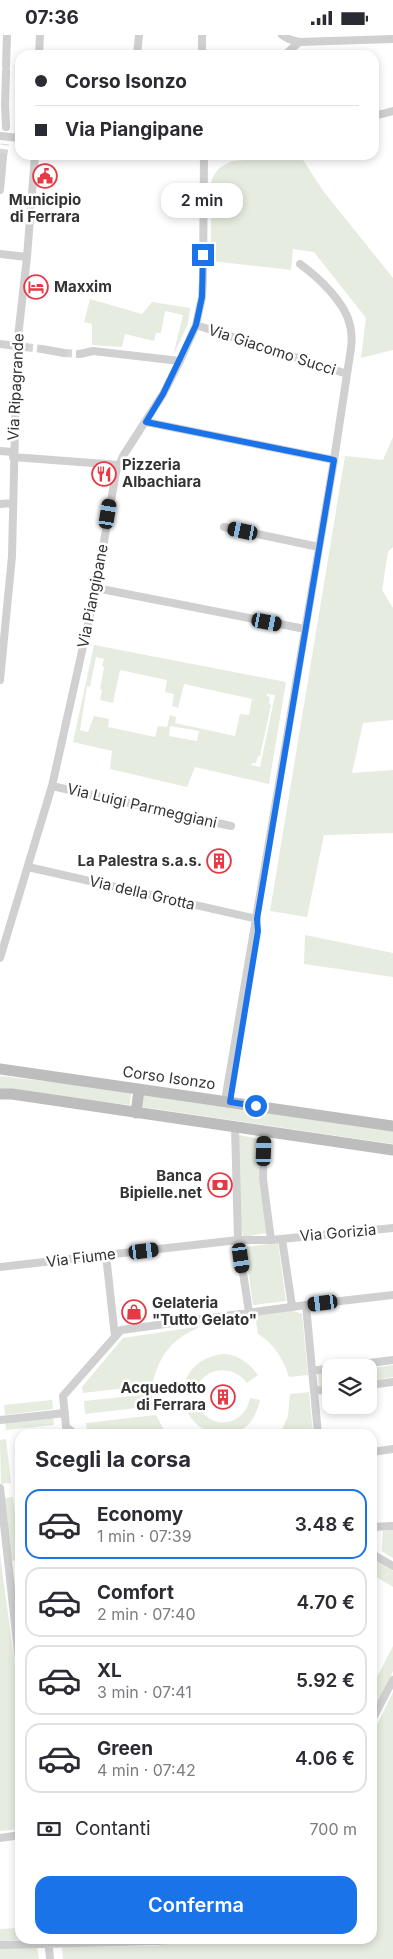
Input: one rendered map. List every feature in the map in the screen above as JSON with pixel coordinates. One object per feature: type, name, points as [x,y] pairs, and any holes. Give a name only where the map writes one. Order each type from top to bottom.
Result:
[{"type":"street","points":[[4,135],[7,35]]},
{"type":"street","points":[[39,50],[40,35]]},
{"type":"street","points":[[138,50],[140,35]]},
{"type":"street","points":[[202,35],[202,50]]},
{"type":"street","points":[[282,35],[289,39],[300,41],[393,39]]},
{"type":"street","points":[[290,50],[300,41]]},
{"type":"street","points":[[379,115],[393,111]]},
{"type":"street","points":[[0,190],[3,157]]},
{"type":"street","name":"Via Ripagrande","points":[[0,680],[4,600],[13,503],[13,454],[35,160]]},
{"type":"street","name":"Via Piangipane","points":[[0,957],[52,786],[96,589],[111,496],[119,465],[163,394],[196,325],[202,297],[204,160]]},
{"type":"street","points":[[0,254],[27,257]]},
{"type":"street","points":[[228,1101],[258,931],[257,919],[334,460],[352,334],[346,312],[318,279],[300,264]]},
{"type":"street","name":"Via Giacomo Succi","points":[[196,325],[347,374]]},
{"type":"street","points":[[0,344],[21,347]]},
{"type":"street","points":[[42,349],[64,353]]},
{"type":"street","points":[[80,353],[93,351],[180,361]]},
{"type":"street","points":[[146,422],[334,460]]},
{"type":"street","points":[[0,451],[119,465]]},
{"type":"street","points":[[0,503],[13,503]]},
{"type":"street","points":[[224,527],[319,547]]},
{"type":"street","points":[[96,589],[306,629]]},
{"type":"street","name":"Via Luigi Parmeggiani","points":[[52,786],[231,826]]},
{"type":"street","name":"Via della Grotta","points":[[28,867],[257,919]]},
{"type":"street","name":"Corso Isonzo","points":[[0,1069],[393,1126]]},
{"type":"street","points":[[136,1113],[139,1090]]},
{"type":"street","points":[[0,1094],[393,1150]]},
{"type":"street","points":[[235,1129],[238,1240],[249,1312]]},
{"type":"street","points":[[264,1131],[262,1179],[271,1239]]},
{"type":"street","name":"Via Gorizia","points":[[282,1239],[393,1228]]},
{"type":"street","points":[[282,1239],[292,1306]]},
{"type":"street","name":"Via Fiume","points":[[0,1267],[238,1240],[282,1239]]},
{"type":"street","points":[[106,1255],[114,1337]]},
{"type":"street","points":[[69,1429],[66,1427],[63,1396],[121,1330],[292,1306],[393,1295]]},
{"type":"street","points":[[306,1305],[318,1429]]},
{"type":"street","points":[[377,1364],[393,1360]]},
{"type":"street","points":[[312,1371],[322,1369]]},
{"type":"street","points":[[377,1384],[393,1382]]},
{"type":"street","points":[[314,1391],[322,1390]]},
{"type":"street","points":[[0,1420],[65,1413]]},
{"type":"street","points":[[377,1451],[393,1449]]},
{"type":"street","points":[[0,1488],[3,1533],[15,1623]]},
{"type":"street","points":[[377,1527],[393,1526]]},
{"type":"street","points":[[377,1556],[393,1566]]},
{"type":"street","points":[[10,1576],[15,1576]]},
{"type":"street","points":[[377,1710],[393,1679]]},
{"type":"street","points":[[0,1838],[15,1836]]},
{"type":"street","points":[[0,1945],[15,1944]]},
{"type":"street","points":[[48,1944],[50,1959]]},
{"type":"shaded area","points":[[303,160],[324,192],[393,278],[393,350],[361,358],[366,318],[314,252],[293,249],[291,270],[211,261],[212,181],[215,173],[221,167],[233,161]]},
{"type":"shaded area","points":[[90,299],[142,314],[152,302],[190,308],[188,324],[173,356],[183,315],[165,311],[161,333],[156,333],[154,341],[125,334],[122,347],[92,345],[92,324],[84,322]]},
{"type":"shaded area","points":[[393,437],[393,547],[388,552],[382,590],[393,608],[393,720],[363,723],[352,773],[393,770],[393,833],[324,835],[307,917],[270,911],[345,456],[383,460]]},
{"type":"shaded area","points":[[94,645],[286,682],[269,784],[195,767],[187,787],[110,769],[112,751],[73,742]],"holes":[[[96,657],[104,659],[100,700],[113,703],[120,670],[167,680],[165,692],[174,694],[172,706],[178,708],[184,684],[252,699],[249,715],[240,714],[235,736],[175,723],[176,717],[170,715],[167,727],[158,726],[155,737],[108,727],[109,719],[94,716],[88,732],[80,730],[87,686],[90,687]],[[267,694],[275,695],[260,767],[251,765],[256,763],[258,756],[260,756],[271,705],[269,704],[270,697]],[[170,726],[199,731],[197,741],[169,736]]]},
{"type":"shaded area","points":[[305,935],[393,953],[393,977],[304,964]]},
{"type":"shaded area","points":[[0,1076],[131,1091],[130,1105],[0,1090]]},
{"type":"shaded area","points":[[144,1094],[393,1129],[393,1144],[142,1107]]},
{"type":"shaded area","points":[[239,1135],[260,1139],[259,1180],[266,1233],[243,1237],[236,1186]]},
{"type":"shaded area","points":[[278,1243],[286,1301],[253,1305],[245,1247]]},
{"type":"shaded area","points":[[291,1310],[302,1314],[308,1375],[289,1377],[277,1352],[269,1342],[258,1334],[255,1315]]},
{"type":"shaded area","points":[[202,1326],[183,1336],[169,1348],[159,1364],[152,1385],[83,1393],[82,1387],[123,1338]]},
{"type":"shaded area","points":[[228,1354],[243,1360],[258,1375],[247,1383],[235,1373],[221,1370],[201,1379],[197,1386],[185,1383],[190,1371],[199,1363],[210,1357]]},
{"type":"shaded area","points":[[393,1365],[393,1377],[377,1380],[377,1367]]},
{"type":"shaded area","points":[[322,1373],[322,1386],[319,1386],[318,1374]]},
{"type":"shaded area","points":[[309,1392],[313,1429],[282,1429],[288,1416],[290,1394]]},
{"type":"shaded area","points":[[152,1394],[153,1406],[85,1414],[84,1401]]},
{"type":"shaded area","points":[[250,1398],[260,1400],[254,1416],[243,1429],[203,1429],[186,1409],[198,1405],[203,1414],[210,1419],[218,1422],[227,1422],[235,1420],[247,1407]]},
{"type":"shaded area","points":[[52,1400],[53,1409],[5,1415],[4,1405]]},
{"type":"shaded area","points":[[53,1415],[54,1425],[6,1430],[5,1421]]},
{"type":"shaded area","points":[[156,1415],[163,1429],[87,1429],[86,1423]]},
{"type":"shaded area","points":[[6,1439],[11,1483],[1,1484],[0,1440]]},
{"type":"shaded area","points":[[13,1497],[15,1560],[10,1561],[3,1498]]},
{"type":"shaded area","points":[[393,1530],[393,1558],[382,1551],[383,1531]]},
{"type":"shaded area","points":[[0,1555],[15,1666],[15,1830],[0,1831]]},
{"type":"shaded area","points":[[377,1562],[393,1571],[393,1587],[377,1577]]},
{"type":"shaded area","points":[[393,1646],[393,1671],[377,1704],[377,1677]]},
{"type":"shaded area","points":[[393,1692],[393,1959],[63,1959],[62,1947],[155,1946],[167,1944],[377,1944],[377,1725]]},
{"type":"shaded area","points":[[15,1928],[15,1940],[0,1941],[0,1929]]},
{"type":"shaded area","points":[[37,1947],[39,1959],[0,1959],[0,1949]]},
{"type":"tunnel","points":[[3,157],[5,144]]},
{"type":"tunnel","points":[[25,347],[42,349]]},
{"type":"tunnel","points":[[64,353],[80,354]]},
{"type":"place","name":"Municipio di Ferrara","points":[[45,176]]},
{"type":"place","name":"Maxxim","points":[[36,287]]},
{"type":"place","name":"Pizzeria Albachiara","points":[[104,474]]},
{"type":"place","name":"La Palestra s.a.s.","points":[[219,861]]},
{"type":"place","name":"Banca Bipielle.net","points":[[220,1185]]},
{"type":"place","name":"Gelateria \"Tutto Gelato\"","points":[[134,1312]]},
{"type":"place","name":"Acquedotto di Ferrara","points":[[223,1397]]},
{"type":"route","points":[[203,255],[202,297],[196,325],[163,394],[146,422],[334,460],[257,919],[258,931],[230,1102],[256,1106]]}]
